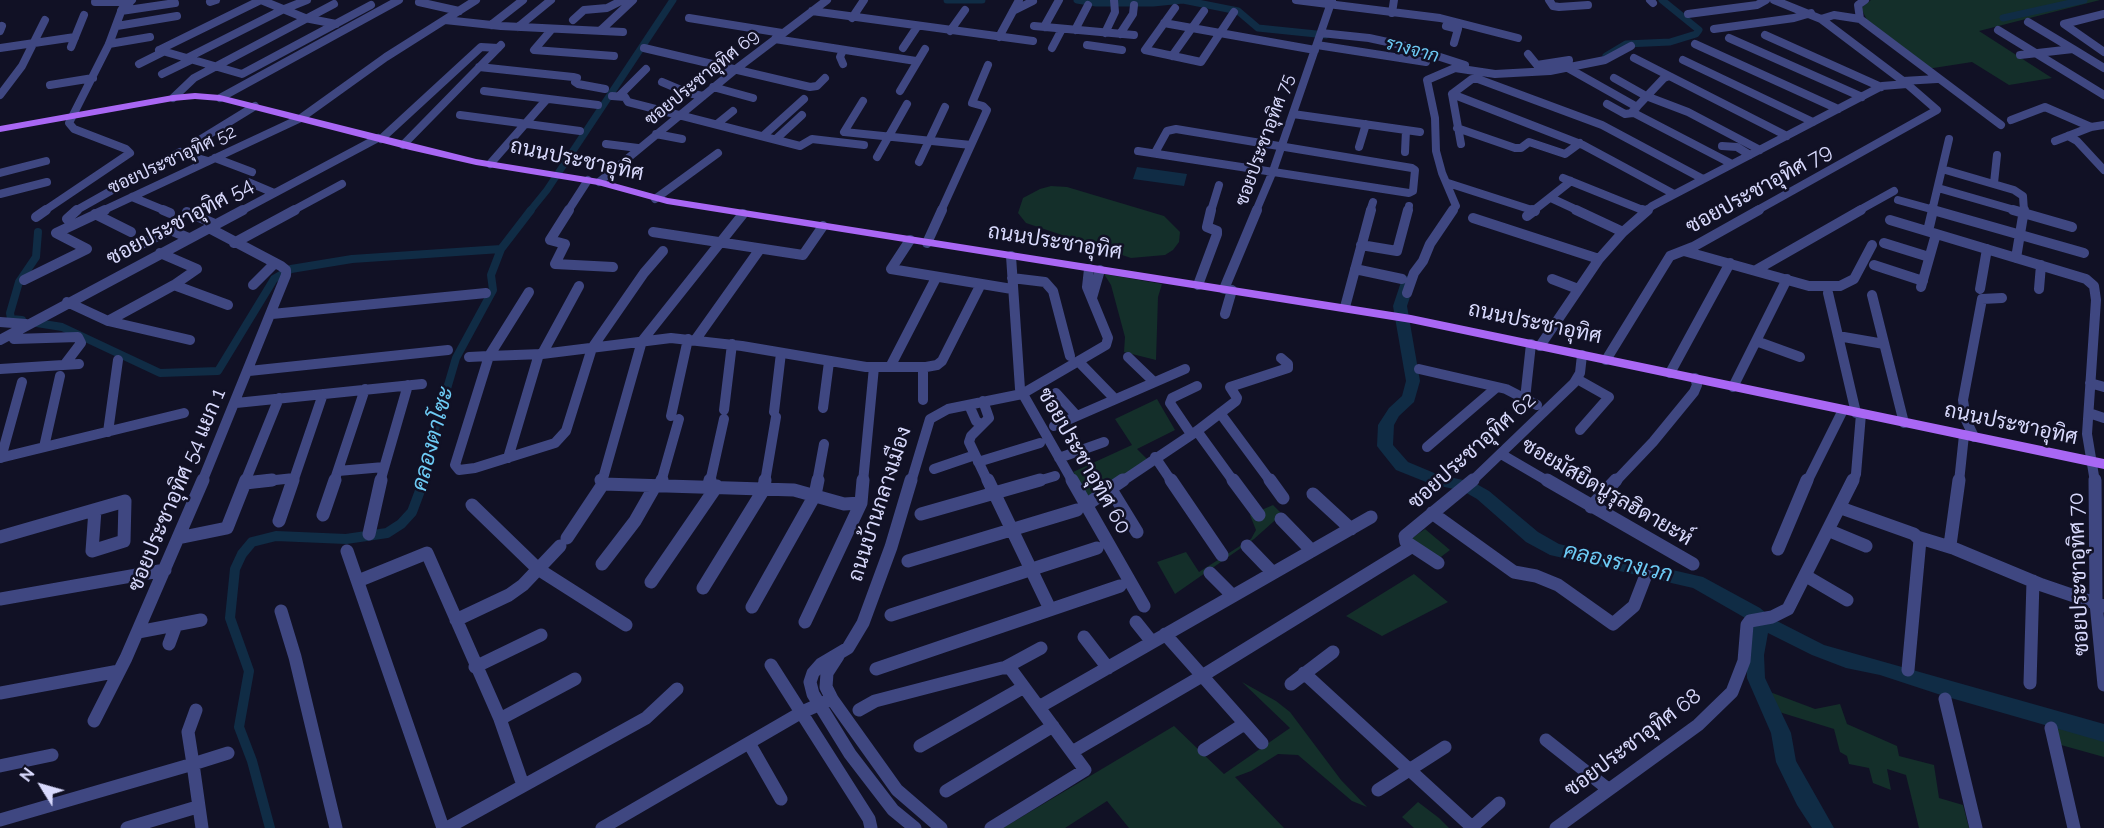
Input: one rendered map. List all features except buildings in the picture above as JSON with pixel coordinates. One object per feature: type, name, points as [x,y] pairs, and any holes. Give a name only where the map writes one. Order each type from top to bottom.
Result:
[{"type":"main road","name":"ถนนประชาอุทิศ","points":[[0,129],[173,98],[195,96],[220,98],[402,145],[490,164],[593,181],[655,199],[1390,315],[2098,463]]},
{"type":"street","points":[[336,24],[305,18],[261,0],[159,50],[242,74],[336,24],[371,2],[385,8]]},
{"type":"street","points":[[162,74],[282,10],[307,0]]},
{"type":"street","points":[[220,98],[399,0]]},
{"type":"street","name":"ซอยประชาอุทิศ 52","points":[[24,279],[87,249],[56,233],[301,118],[386,57],[476,0]]},
{"type":"street","points":[[491,25],[523,0]]},
{"type":"street","points":[[518,27],[551,0]]},
{"type":"street","points":[[573,20],[584,10],[607,8],[623,0]]},
{"type":"street","points":[[600,30],[633,0]]},
{"type":"street","name":"ซอยประชาอุทิศ 69","points":[[613,267],[555,264],[565,244],[550,240],[593,181],[639,148],[713,87],[827,0]]},
{"type":"street","points":[[852,18],[864,0]]},
{"type":"street","points":[[999,37],[1019,0]]},
{"type":"street","points":[[1044,27],[1059,0]]},
{"type":"street","points":[[1106,33],[1114,9],[1114,0]]},
{"type":"street","points":[[1296,0],[1331,2],[1432,18],[1518,38]]},
{"type":"street","points":[[1392,13],[1394,0]]},
{"type":"street","points":[[1549,0],[1553,6],[1565,7],[1588,5],[1584,0]]},
{"type":"street","points":[[1688,14],[1757,5],[1766,0]]},
{"type":"street","name":"ซอยประชาอุทิศ 79","points":[[1606,360],[1670,256],[1684,251],[1937,110],[1905,83],[1811,13],[1788,2],[1774,0]]},
{"type":"street","points":[[1859,17],[1858,5],[1865,0]]},
{"type":"street","points":[[95,2],[131,1]]},
{"type":"street","points":[[36,217],[130,152],[74,129],[69,123],[109,44],[121,11],[131,1]]},
{"type":"street","points":[[1013,10],[1018,10],[1032,2]]},
{"type":"street","name":"ซอยประชาอุทิศ 75","points":[[1225,314],[1228,290],[1273,171],[1331,2]]},
{"type":"street","points":[[419,3],[459,11]]},
{"type":"street","points":[[173,98],[191,80],[334,4]]},
{"type":"street","points":[[1075,30],[1088,5]]},
{"type":"street","points":[[1119,34],[1133,14],[1134,5]]},
{"type":"street","points":[[1175,8],[1144,50],[1201,62],[1234,12]]},
{"type":"street","points":[[142,22],[146,10]]},
{"type":"street","points":[[117,26],[142,22],[177,10],[121,11]]},
{"type":"street","points":[[950,31],[964,10]]},
{"type":"street","points":[[812,11],[916,27],[1033,41]]},
{"type":"street","points":[[1172,56],[1204,11]]},
{"type":"street","points":[[1714,29],[1794,18],[1811,13]]},
{"type":"street","points":[[2104,14],[2064,24],[2104,52]]},
{"type":"street","points":[[71,47],[84,15]]},
{"type":"street","points":[[1821,20],[1834,15],[1859,17],[1937,79],[2001,125]]},
{"type":"street","points":[[2092,17],[2104,23]]},
{"type":"street","points":[[689,18],[782,33]]},
{"type":"street","points":[[1432,18],[1441,25],[1457,28],[1454,43]]},
{"type":"street","points":[[0,94],[22,66],[45,20]]},
{"type":"street","points":[[445,20],[518,27],[623,32]]},
{"type":"street","points":[[2028,22],[2104,68]]},
{"type":"street","points":[[1164,23],[1221,33],[1319,40],[1369,38],[1412,47],[1454,63],[1495,74],[1605,60],[1631,46]]},
{"type":"street","points":[[1034,26],[1134,36]]},
{"type":"street","points":[[903,48],[916,27]]},
{"type":"street","points":[[552,29],[534,50],[614,56]]},
{"type":"street","points":[[1052,48],[1062,29]]},
{"type":"street","points":[[1998,30],[2104,95]]},
{"type":"street","points":[[1094,32],[1086,49],[1122,50]]},
{"type":"street","points":[[1765,35],[1881,87]]},
{"type":"street","points":[[0,48],[75,37]]},
{"type":"street","points":[[109,44],[150,37]]},
{"type":"street","points":[[1729,38],[1862,97]]},
{"type":"street","points":[[775,39],[916,61]]},
{"type":"street","points":[[1319,40],[1348,53],[1426,62]]},
{"type":"street","points":[[1695,44],[1838,109]]},
{"type":"street","name":"ซอยประชาอุทิศ 54","points":[[0,340],[67,302],[379,139],[481,47],[500,46],[479,67]]},
{"type":"street","points":[[1388,56],[1391,46]]},
{"type":"street","points":[[644,48],[810,87],[817,86],[825,78]]},
{"type":"street","points":[[900,91],[925,49]]},
{"type":"street","points":[[2020,55],[2073,49]]},
{"type":"street","points":[[843,50],[840,57],[843,64]]},
{"type":"street","points":[[139,64],[163,52]]},
{"type":"street","points":[[1528,54],[1540,69]]},
{"type":"street","points":[[888,68],[894,58]]},
{"type":"street","points":[[1634,58],[1787,136]]},
{"type":"street","points":[[1683,60],[1813,122]]},
{"type":"street","points":[[1568,64],[1634,111],[1732,164]]},
{"type":"street","points":[[927,243],[987,110],[983,106],[972,103],[988,65]]},
{"type":"street","points":[[402,145],[479,67],[573,77],[577,78],[576,83],[605,89]]},
{"type":"street","points":[[1407,293],[1414,273],[1423,261],[1431,242],[1456,206],[1442,173],[1436,151],[1435,118],[1426,81],[1452,69],[1476,68]]},
{"type":"street","points":[[646,69],[615,96],[626,98],[628,102],[800,146],[812,139],[864,145]]},
{"type":"street","points":[[1608,104],[1625,114],[1634,111],[1646,96],[1669,76]]},
{"type":"street","points":[[50,85],[93,78]]},
{"type":"street","points":[[1614,78],[1646,96],[1692,111],[1760,150]]},
{"type":"street","points":[[1452,94],[1472,79],[1478,79],[1602,124],[1703,179]]},
{"type":"street","points":[[1905,83],[1937,79]]},
{"type":"street","points":[[662,82],[703,96]]},
{"type":"street","name":"ซอยประชาอุทิศ 79","points":[[1536,345],[1599,259],[1645,211],[1881,87],[1905,83]]},
{"type":"street","points":[[713,87],[753,98]]},
{"type":"street","points":[[484,91],[598,105]]},
{"type":"street","points":[[1452,94],[1461,144]]},
{"type":"street","points":[[1452,94],[1580,143],[1674,194]]},
{"type":"street","points":[[490,164],[547,99]]},
{"type":"street","points":[[763,136],[804,99]]},
{"type":"street","points":[[863,101],[844,132],[971,145]]},
{"type":"street","points":[[693,103],[707,106]]},
{"type":"street","points":[[877,157],[906,104]]},
{"type":"street","points":[[198,141],[255,106]]},
{"type":"street","points":[[919,162],[945,107]]},
{"type":"street","points":[[2011,120],[2045,107],[2091,127]]},
{"type":"street","points":[[717,124],[733,111]]},
{"type":"street","points":[[1293,114],[1420,132]]},
{"type":"street","points":[[460,115],[580,131]]},
{"type":"street","points":[[776,139],[802,115]]},
{"type":"street","points":[[1359,147],[1366,124]]},
{"type":"street","points":[[2055,141],[2091,127],[2104,125]]},
{"type":"street","points":[[1457,128],[1515,148],[1521,148],[1529,142],[1565,154],[1580,143]]},
{"type":"street","points":[[1138,151],[1409,192],[1413,191],[1414,169],[1176,129],[1167,131],[1156,151],[1158,154]]},
{"type":"street","points":[[1405,152],[1407,130]]},
{"type":"street","points":[[656,134],[682,139]]},
{"type":"street","points":[[2068,136],[2077,141],[2104,170]]},
{"type":"street","points":[[1874,265],[1922,284],[1929,257],[1933,210],[1949,139]]},
{"type":"street","points":[[606,144],[639,148]]},
{"type":"street","points":[[1722,146],[1737,147],[1750,155]]},
{"type":"street","points":[[74,224],[67,217],[180,152]]},
{"type":"street","points":[[655,199],[718,153]]},
{"type":"street","points":[[1994,183],[1997,155]]},
{"type":"street","points":[[190,156],[252,172]]},
{"type":"street","points":[[166,160],[192,169]]},
{"type":"street","points":[[0,173],[46,161]]},
{"type":"street","points":[[1942,169],[2020,192],[2023,196],[2024,213],[2016,258]]},
{"type":"street","points":[[1448,183],[1531,214],[1551,198],[1567,179],[1645,211]]},
{"type":"street","points":[[0,194],[48,182]]},
{"type":"street","points":[[249,182],[274,193]]},
{"type":"street","points":[[234,243],[342,184]]},
{"type":"street","points":[[1198,285],[1217,234],[1217,231],[1208,227],[1207,224],[1219,185]]},
{"type":"street","points":[[1938,188],[2072,227]]},
{"type":"street","points":[[1756,270],[1896,196],[1933,210],[2084,253]]},
{"type":"street","points":[[132,197],[170,213]]},
{"type":"street","points":[[1551,198],[1623,232]]},
{"type":"street","points":[[1345,307],[1373,201]]},
{"type":"street","points":[[1361,245],[1397,251],[1409,206]]},
{"type":"street","points":[[187,212],[212,226],[234,243],[274,263],[252,285]]},
{"type":"street","points":[[95,214],[131,232]]},
{"type":"street","points":[[456,620],[509,595],[564,542],[603,484],[601,480],[642,341],[743,214]]},
{"type":"street","points":[[1473,218],[1599,259]]},
{"type":"street","points":[[1890,220],[2086,279],[2094,286],[2100,301]]},
{"type":"street","points":[[653,231],[803,255],[824,226]]},
{"type":"street","points":[[121,254],[170,230],[189,238]]},
{"type":"street","points":[[910,240],[891,269],[981,284],[1045,282],[1053,291],[1075,359],[1115,399]]},
{"type":"street","points":[[1884,243],[1929,257]]},
{"type":"street","points":[[1684,251],[1809,286],[1840,286],[1854,279],[1872,245]]},
{"type":"street","points":[[602,564],[636,521],[657,486],[692,339],[760,249]]},
{"type":"street","points":[[1980,289],[1987,249]]},
{"type":"street","points":[[529,292],[489,356],[455,465],[459,470],[508,458],[555,443],[562,438],[592,348],[644,273],[663,251]]},
{"type":"street","points":[[108,321],[174,285],[197,269],[160,253]]},
{"type":"street","name":"ซอยประชาอุทิศ 60","points":[[1011,256],[1022,394],[1059,458],[1082,508],[1144,606]]},
{"type":"street","name":"ซอยประชาอุทิศ 54 แยก 1","points":[[94,721],[138,632],[272,314],[286,272],[274,263]]},
{"type":"street","points":[[1670,373],[1730,263]]},
{"type":"street","points":[[2039,289],[2041,265]]},
{"type":"street","name":"ถนนบ้านกลางเมือง","points":[[915,828],[893,810],[840,738],[813,694],[810,682],[813,673],[821,664],[848,648],[863,623],[891,547],[930,419],[937,413],[1022,394],[1075,359],[1107,345],[1108,338],[1092,298],[1094,269]]},
{"type":"street","points":[[1355,269],[1402,279]]},
{"type":"street","points":[[890,367],[936,278]]},
{"type":"street","points":[[1551,279],[1578,290]]},
{"type":"street","points":[[1733,387],[1787,279]]},
{"type":"street","points":[[469,357],[541,354],[642,341],[692,339],[829,362],[874,367],[924,367],[937,365],[942,361],[981,284]]},
{"type":"street","points":[[174,285],[228,305]]},
{"type":"street","points":[[508,458],[541,354],[579,286]]},
{"type":"street","points":[[272,314],[486,293]]},
{"type":"street","name":"ซอยประชาอุทิศ 68","points":[[1556,828],[1698,725],[1732,693],[1744,661],[1747,625],[1750,621],[1772,617],[1788,609],[1830,531],[1856,474],[1853,412],[1828,293]]},
{"type":"street","points":[[1872,295],[1904,423]]},
{"type":"street","points":[[1953,548],[1950,545],[1964,448],[1969,436],[1963,400],[1982,299],[2002,298]]},
{"type":"street","name":"ซอยประชาอุทิศ 70","points":[[2100,301],[2099,328],[2092,354],[2087,434],[2098,463],[2096,500],[2100,546],[2104,685]]},
{"type":"street","points":[[67,302],[108,321],[190,340]]},
{"type":"street","points":[[118,316],[172,329]]},
{"type":"street","points":[[0,322],[26,324]]},
{"type":"street","points":[[1838,336],[1884,344]]},
{"type":"street","points":[[14,339],[78,337],[81,343],[65,364]]},
{"type":"street","points":[[1756,341],[1800,357]]},
{"type":"street","points":[[651,582],[713,486],[732,344]]},
{"type":"street","points":[[1525,399],[1536,345]]},
{"type":"street","points":[[249,371],[448,351]]},
{"type":"street","points":[[703,588],[764,489],[781,353]]},
{"type":"street","points":[[2092,354],[2104,358]]},
{"type":"street","points":[[1580,430],[1609,397],[1577,379],[1582,355]]},
{"type":"street","points":[[1128,357],[1154,382]]},
{"type":"street","points":[[908,561],[1082,508],[1220,413],[1237,398],[1230,387],[1288,368],[1289,366],[1281,357]]},
{"type":"street","points":[[108,432],[118,360]]},
{"type":"street","points":[[823,408],[829,362]]},
{"type":"street","points":[[0,369],[79,364]]},
{"type":"street","points":[[805,622],[861,503],[874,367]]},
{"type":"street","points":[[923,400],[924,367]]},
{"type":"street","points":[[1054,426],[1185,369]]},
{"type":"street","points":[[1419,369],[1497,387],[1537,405]]},
{"type":"street","points":[[44,447],[60,376]]},
{"type":"street","points":[[1591,507],[1653,442],[1694,392],[1697,385],[1695,378]]},
{"type":"street","name":"ซอยประชาอุทิศ 62","points":[[1438,563],[1405,540],[1405,536],[1472,481],[1577,379]]},
{"type":"street","points":[[22,382],[1,458],[184,414]]},
{"type":"street","points":[[2091,383],[2104,387]]},
{"type":"street","points":[[236,403],[422,384]]},
{"type":"street","points":[[369,534],[384,467],[408,385]]},
{"type":"street","points":[[1197,387],[1178,394],[1172,398],[1170,404],[1259,515]]},
{"type":"street","points":[[1427,447],[1497,387]]},
{"type":"street","points":[[323,515],[365,389]]},
{"type":"street","points":[[1056,393],[1076,415]]},
{"type":"street","points":[[279,522],[323,394]]},
{"type":"street","points":[[178,538],[224,530],[279,398]]},
{"type":"street","points":[[984,401],[989,418],[970,436],[969,442],[1050,609]]},
{"type":"street","points":[[969,405],[975,421],[982,425]]},
{"type":"street","points":[[1778,549],[1814,465],[1853,412]]},
{"type":"street","points":[[1220,413],[1283,498]]},
{"type":"street","points":[[2088,413],[2104,418]]},
{"type":"street","points":[[1059,458],[1104,442]]},
{"type":"street","points":[[934,469],[1040,443]]},
{"type":"street","points":[[752,607],[815,495],[824,444]]},
{"type":"street","name":"ซอยมัสยิดนูรุลฮิดายะห์","points":[[1501,454],[1693,564]]},
{"type":"street","points":[[1155,457],[1221,555]]},
{"type":"street","points":[[338,471],[384,467]]},
{"type":"street","points":[[921,514],[1055,476]]},
{"type":"street","points":[[245,483],[294,478]]},
{"type":"street","points":[[603,484],[794,490],[844,504],[861,503]]},
{"type":"street","points":[[1110,488],[1137,532]]},
{"type":"street","points":[[1314,494],[1351,529]]},
{"type":"street","points":[[0,537],[125,501],[124,541],[92,551],[95,510]]},
{"type":"street","points":[[472,505],[538,569],[626,625]]},
{"type":"street","points":[[1841,508],[2100,604]]},
{"type":"street","points":[[1432,513],[1514,572],[1536,576],[1558,585],[1613,624],[1634,606],[1646,575]]},
{"type":"street","points":[[1039,708],[1371,518]]},
{"type":"street","points":[[1281,519],[1312,551]]},
{"type":"street","points":[[1830,531],[1866,546]]},
{"type":"street","points":[[1908,670],[1920,544],[1917,537]]},
{"type":"street","points":[[1247,546],[1273,573]]},
{"type":"street","points":[[891,615],[1097,548]]},
{"type":"street","points":[[1072,752],[1202,676],[1408,549]]},
{"type":"street","points":[[348,551],[445,828],[646,718],[677,689]]},
{"type":"street","points":[[358,580],[427,553],[500,720],[523,785]]},
{"type":"street","points":[[0,599],[165,570]]},
{"type":"street","points":[[1210,573],[1233,596]]},
{"type":"street","points":[[1806,576],[1847,600]]},
{"type":"street","points":[[2030,683],[2033,581]]},
{"type":"street","points":[[876,669],[1120,586]]},
{"type":"street","points":[[281,610],[295,657],[336,828]]},
{"type":"street","points":[[138,632],[201,620]]},
{"type":"street","points":[[1136,622],[1152,642]]},
{"type":"street","points":[[169,644],[176,625]]},
{"type":"street","points":[[1165,634],[1262,744]]},
{"type":"street","points":[[475,667],[541,635]]},
{"type":"street","points":[[1084,637],[1108,668]]},
{"type":"street","points":[[842,713],[868,710],[907,700],[925,689],[1006,667],[1041,648]]},
{"type":"street","points":[[1291,684],[1333,652]]},
{"type":"street","name":"ถนนบ้านกลางเมือง","points":[[838,656],[827,673],[826,687],[832,699],[897,790],[941,828]]},
{"type":"street","points":[[771,664],[869,819],[871,828]]},
{"type":"street","points":[[991,828],[1085,770],[1010,668],[1006,667]]},
{"type":"street","points":[[0,693],[119,671]]},
{"type":"street","points":[[1304,673],[1472,827],[1499,803]]},
{"type":"street","points":[[500,720],[575,679]]},
{"type":"street","points":[[920,746],[1024,687]]},
{"type":"street","points":[[602,828],[818,703],[832,699]]},
{"type":"street","points":[[1945,699],[1976,828]]},
{"type":"street","points":[[196,710],[188,732],[197,807],[202,828]]},
{"type":"street","points":[[1204,750],[1244,723]]},
{"type":"street","points":[[946,791],[1053,726]]},
{"type":"street","points":[[2051,728],[2074,828]]},
{"type":"street","points":[[840,738],[855,730]]},
{"type":"street","points":[[1546,740],[1608,789]]},
{"type":"street","points":[[749,743],[781,799]]},
{"type":"street","points":[[1378,790],[1445,747]]},
{"type":"street","points":[[0,820],[228,753]]},
{"type":"street","points":[[0,766],[52,755]]},
{"type":"street","points":[[893,810],[908,799]]},
{"type":"street","points":[[127,828],[197,807]]},
{"type":"green space","points":[[1871,0],[2100,0],[1979,31],[2052,78],[2009,85],[1972,62],[1927,69],[1868,22],[1861,8]]},
{"type":"green space","points":[[1051,186],[1067,187],[1164,216],[1180,232],[1179,242],[1165,255],[1131,258],[1026,223],[1018,213],[1023,198]]},
{"type":"green space","points":[[1104,274],[1162,284],[1158,297],[1156,360],[1124,352],[1125,337],[1111,285]]},
{"type":"green space","points":[[1157,399],[1175,430],[1137,449],[1148,460],[1093,498],[1085,497],[1073,472],[1132,445],[1115,419]]},
{"type":"green space","points":[[1273,505],[1282,514],[1254,539],[1175,594],[1157,562],[1186,552],[1199,572],[1251,539],[1256,530],[1250,515]]},
{"type":"green space","points":[[1425,529],[1450,550],[1433,563],[1405,543]]},
{"type":"green space","points":[[1414,574],[1448,602],[1382,636],[1346,616]]},
{"type":"green space","points":[[1242,682],[1276,701],[1290,712],[1341,780],[1367,807],[1352,801],[1298,755],[1278,754],[1251,771],[1235,777],[1284,828],[1129,828],[1107,801],[1065,828],[1003,828],[1174,726],[1224,774],[1290,728]]},
{"type":"green space","points":[[1770,692],[1815,709],[1840,704],[1847,724],[1897,746],[1899,756],[1934,765],[1939,798],[1963,805],[1969,828],[1919,828],[1906,775],[1887,769],[1891,790],[1873,783],[1869,768],[1849,764],[1847,756],[1840,752],[1834,729],[1776,711]]},
{"type":"green space","points":[[2054,725],[2104,738],[2104,757],[2061,745]]},
{"type":"green space","points":[[1418,802],[1449,828],[1414,828],[1402,817]]},
{"type":"water","points":[[1137,167],[1187,174],[1184,186],[1133,179]]},
{"type":"waterway","name":"คลองตาโซะ","points":[[530,211],[547,190],[673,0]]},
{"type":"waterway","name":"รางจาก","points":[[947,0],[982,0]]},
{"type":"waterway","name":"รางจาก","points":[[1077,0],[1096,3],[1153,3],[1183,0],[1238,11],[1258,28],[1326,35]]},
{"type":"waterway","name":"รางจาก","points":[[1606,56],[1626,44],[1670,42],[1696,34],[1699,30],[1662,0]]},
{"type":"waterway","points":[[2003,18],[2084,0]]},
{"type":"waterway","name":"คลองตาโซะ","points":[[501,249],[531,210]]},
{"type":"waterway","points":[[22,320],[11,319],[10,313],[19,282],[36,257],[38,232]]},
{"type":"waterway","points":[[37,323],[62,327],[160,373],[218,371],[274,279],[291,269],[352,259],[501,249]]},
{"type":"waterway","name":"คลองตาโซะ","points":[[423,482],[433,436],[456,358],[493,290],[491,275],[501,249]]},
{"type":"waterway","name":"คลองรางเวก","points":[[1409,279],[1400,306],[1413,381],[1409,398],[1394,412],[1386,425],[1385,446],[1402,466],[1437,480],[1467,486],[1483,495],[1532,537],[1556,550],[1697,582],[1754,613],[1767,624]]},
{"type":"waterway","name":"คลองตาโซะ","points":[[270,828],[252,761],[239,727],[249,671],[230,618],[235,569],[242,554],[252,542],[276,536],[346,539],[387,533],[401,524],[412,512],[424,480]]},
{"type":"waterway","name":"คลองรางเวก","points":[[1767,624],[1818,650],[1846,660],[1880,667],[1944,688],[2104,733]]},
{"type":"waterway","points":[[1767,624],[1760,629],[1755,655],[1756,678],[1781,733],[1786,762],[1804,798],[1824,828]]}]
